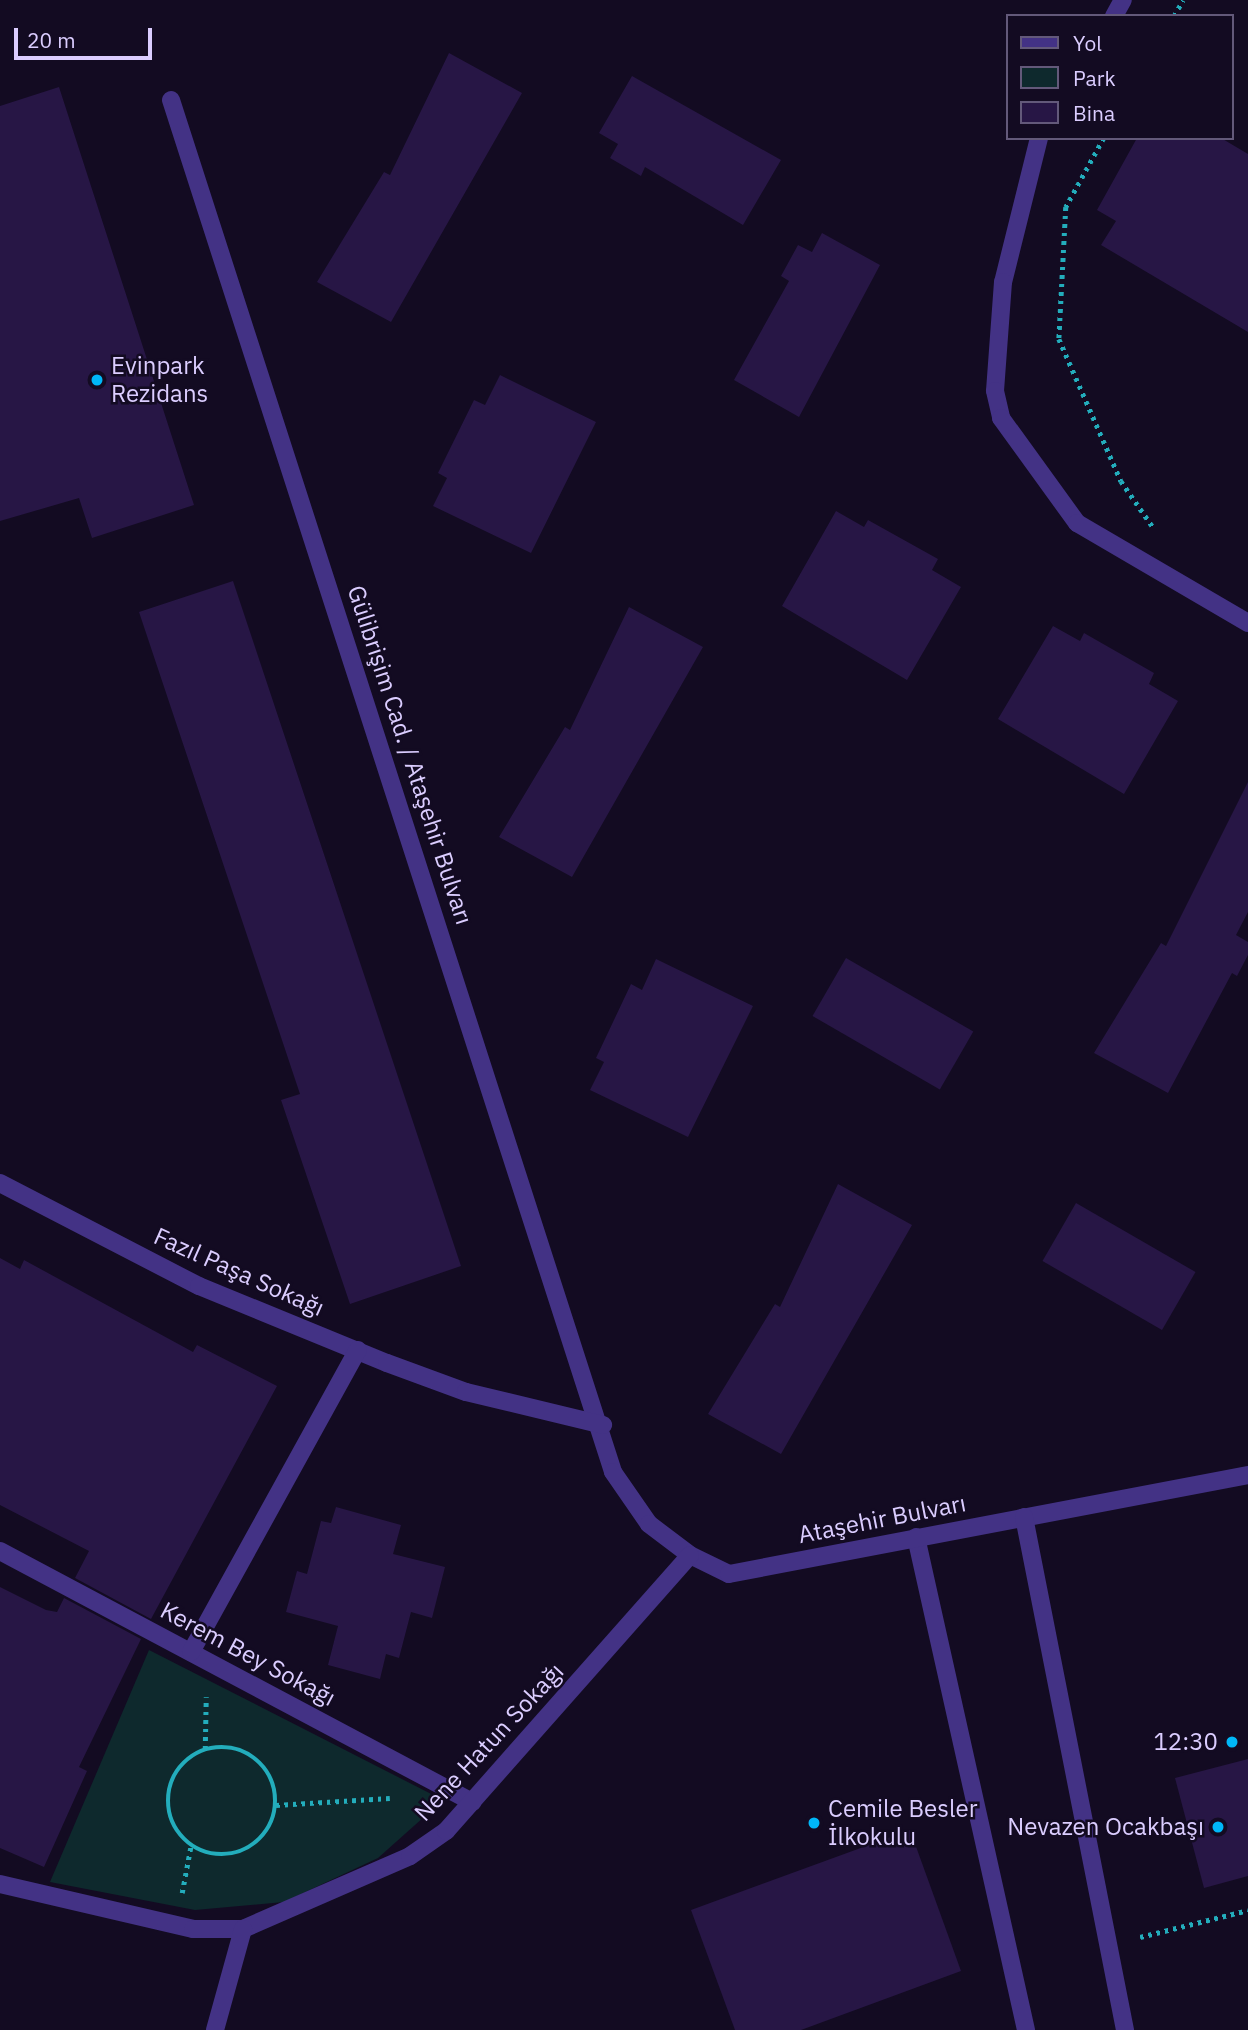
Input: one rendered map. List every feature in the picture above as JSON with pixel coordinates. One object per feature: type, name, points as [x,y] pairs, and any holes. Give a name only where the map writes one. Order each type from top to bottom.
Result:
[{"type":"street","name":"Gülibrişim Cad. / Ataşehir Bulvarı","points":[[171,100],[603,1425]]},
{"type":"street","points":[[1038,140],[1003,282],[995,391],[1001,418],[1077,523],[1248,624]]},
{"type":"street","name":"Fazıl Paşa Sokağı","points":[[0,1183],[198,1286],[466,1392],[603,1425]]},
{"type":"street","points":[[199,1656],[358,1350]]},
{"type":"street","name":"Ataşehir Bulvarı","points":[[603,1425],[613,1472],[649,1524],[690,1555],[729,1574],[1248,1475]]},
{"type":"street","points":[[1024,1517],[1125,2030]]},
{"type":"street","points":[[916,1537],[1026,2030]]},
{"type":"street","name":"Kerem Bey Sokağı","points":[[0,1551],[465,1798]]},
{"type":"street","name":"Nene Hatun Sokağı","points":[[0,1884],[175,1925],[243,1929],[410,1856],[446,1831],[465,1798],[690,1555]]},
{"type":"street","points":[[215,2030],[243,1929]]},
{"type":"path","points":[[1103,140],[1066,207],[1059,339],[1121,481],[1152,527],[1164,534]]},
{"type":"path","points":[[199,1656],[205,1749]]},
{"type":"path","points":[[223,1746],[256,1758],[268,1771],[276,1805],[272,1822],[248,1849],[212,1855],[191,1845],[172,1822],[170,1786],[177,1770],[205,1749],[223,1746]]},
{"type":"path","points":[[276,1805],[465,1798]]},
{"type":"path","points":[[175,1925],[191,1845]]},
{"type":"path","points":[[1108,1945],[1248,1910]]},
{"type":"green space","points":[[149,1650],[443,1800],[378,1858],[284,1902],[195,1910],[50,1882]]},
{"type":"building","points":[[449,53],[522,93],[391,322],[317,282],[384,172],[390,175]]},
{"type":"building","points":[[632,76],[781,160],[743,225],[645,167],[641,176],[610,158],[618,144],[599,133]]},
{"type":"building","name":"Evinpark Rezidans","points":[[59,87],[194,505],[92,538],[79,498],[0,521],[0,106]]},
{"type":"building","points":[[1136,140],[1224,140],[1248,154],[1248,332],[1101,245],[1116,221],[1097,210]]},
{"type":"building","points":[[822,233],[880,265],[799,417],[734,380],[789,281],[781,276],[798,245],[812,252]]},
{"type":"building","points":[[500,375],[596,422],[531,553],[433,506],[447,478],[438,473],[474,400],[485,405]]},
{"type":"building","points":[[836,511],[864,527],[868,520],[938,559],[932,570],[961,587],[907,680],[782,606]]},
{"type":"building","points":[[233,581],[461,1266],[350,1304],[281,1100],[300,1094],[139,612]]},
{"type":"building","points":[[629,607],[703,647],[572,877],[499,837],[565,727],[570,730]]},
{"type":"building","points":[[1053,626],[1080,641],[1084,633],[1154,673],[1149,684],[1178,701],[1124,794],[998,719]]},
{"type":"building","points":[[1248,782],[1248,912],[1236,935],[1248,942],[1248,955],[1237,976],[1232,973],[1168,1093],[1094,1053],[1161,943],[1166,946]]},
{"type":"building","points":[[846,958],[973,1032],[940,1090],[812,1016]]},
{"type":"building","points":[[656,959],[753,1006],[688,1137],[590,1090],[604,1062],[596,1058],[631,984],[642,990]]},
{"type":"building","points":[[838,1184],[912,1225],[781,1454],[708,1414],[775,1304],[780,1307]]},
{"type":"building","points":[[1076,1203],[1196,1272],[1162,1330],[1042,1261]]},
{"type":"building","points":[[0,1258],[20,1269],[24,1260],[193,1352],[197,1345],[277,1386],[151,1619],[75,1578],[89,1551],[0,1505]]},
{"type":"building","points":[[336,1507],[401,1525],[393,1554],[445,1567],[432,1618],[411,1612],[399,1658],[386,1654],[380,1679],[328,1665],[338,1626],[286,1612],[297,1571],[307,1574],[321,1521],[331,1523]]},
{"type":"building","points":[[0,1587],[46,1610],[57,1612],[64,1598],[141,1639],[79,1767],[87,1771],[44,1867],[0,1848]]},
{"type":"building","name":"Nevazen Ocakbaşı","points":[[1248,1759],[1248,1876],[1204,1888],[1175,1778]]},
{"type":"building","points":[[910,1830],[961,1971],[801,2030],[735,2030],[691,1910]]},
{"type":"place","name":"Evinpark Rezidans","points":[[97,380]]},
{"type":"place","name":"12:30","points":[[1232,1742]]},
{"type":"place","name":"Cemile Besler İlkokulu","points":[[814,1823]]},
{"type":"place","name":"Nevazen Ocakbaşı","points":[[1218,1827]]}]
